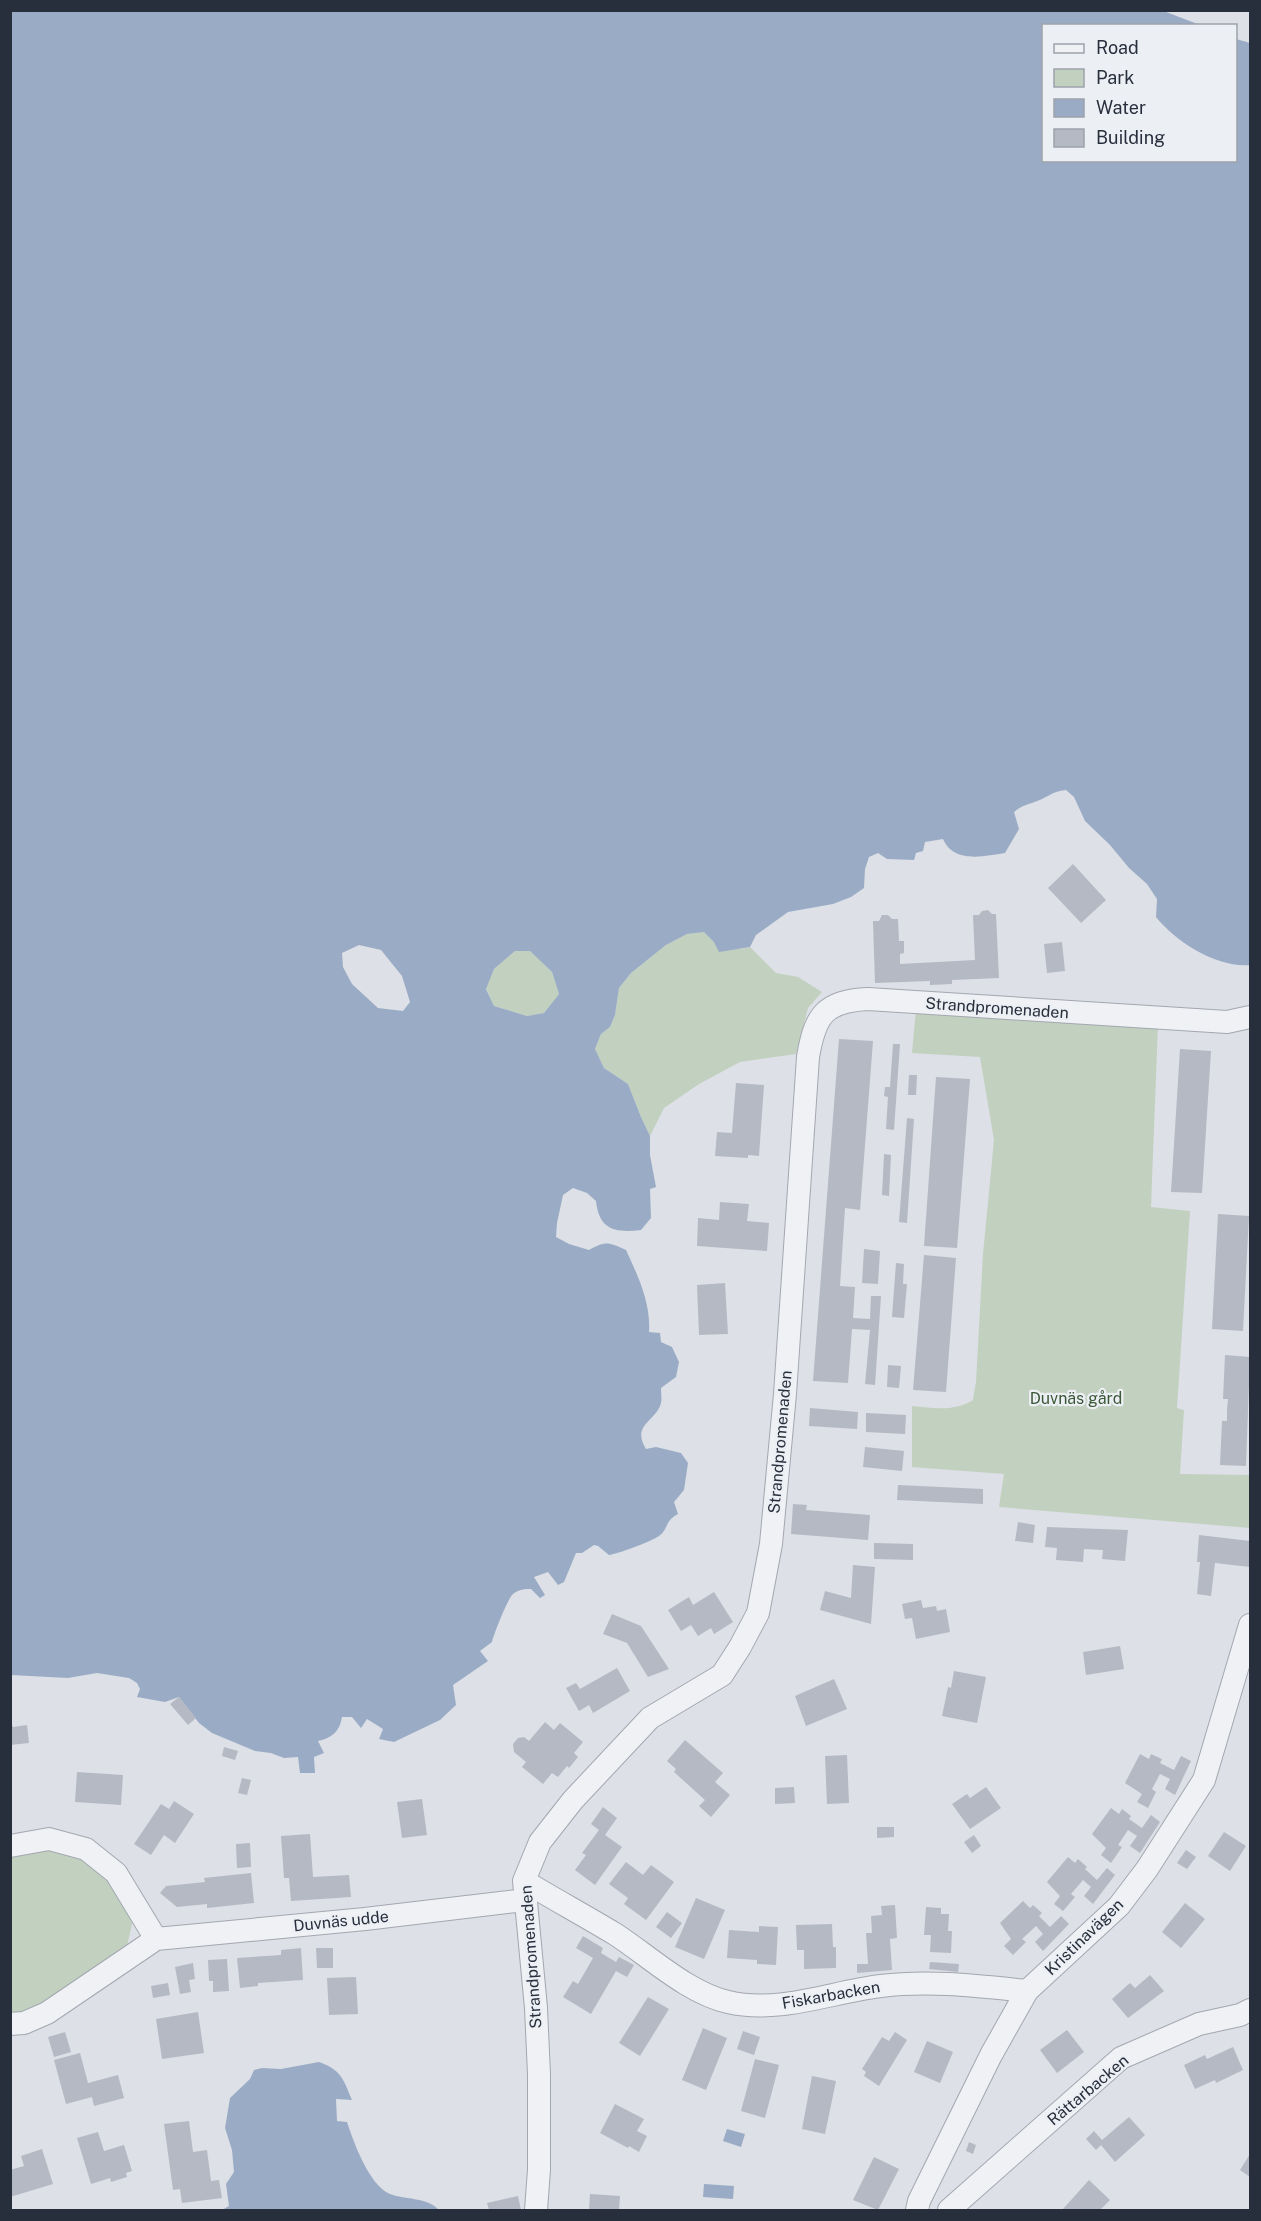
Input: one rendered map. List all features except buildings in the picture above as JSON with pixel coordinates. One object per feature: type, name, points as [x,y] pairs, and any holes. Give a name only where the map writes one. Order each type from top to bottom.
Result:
[{"type":"street","name":"Strandpromenaden","points":[[536,2211],[539,2170],[539,2074],[536,2008],[525,1890],[540,1842],[573,1800],[650,1718],[722,1675],[758,1613],[771,1544],[785,1394],[808,1057],[812,1032],[818,1018],[839,1003],[868,999],[1227,1022],[1251,1017]]},
{"type":"street","name":"Kristinavägen","points":[[917,2211],[919,2201],[991,2055],[1027,1991],[1119,1906],[1147,1869],[1204,1780],[1251,1626]]},
{"type":"street","points":[[10,1846],[49,1839],[86,1849],[116,1873],[156,1939]]},
{"type":"street","name":"Duvnäs udde","points":[[10,2024],[24,2023],[47,2013],[156,1939],[365,1919],[525,1890]]},
{"type":"street","name":"Fiskarbacken","points":[[525,1890],[615,1934],[694,1988],[728,2002],[765,2005],[791,2004],[879,1986],[910,1983],[946,1983],[1027,1991]]},
{"type":"street","name":"Rättarbacken","points":[[949,2211],[1121,2058],[1199,2024],[1240,2015],[1251,2010]]},
{"type":"green space","points":[[704,932],[715,942],[730,949],[750,947],[776,973],[798,977],[822,992],[808,1008],[796,1054],[740,1062],[699,1084],[664,1108],[650,1136],[628,1084],[604,1068],[595,1049],[601,1034],[610,1027],[615,1015],[619,988],[631,973],[666,945],[687,934]]},
{"type":"green space","points":[[515,951],[530,951],[552,972],[559,994],[544,1013],[527,1016],[494,1006],[486,988],[494,969]]},
{"type":"green space","name":"Duvnäs gård","points":[[916,1010],[1158,1024],[1151,1207],[1190,1211],[1177,1408],[1184,1410],[1180,1474],[1250,1475],[1250,1528],[999,1507],[1004,1474],[912,1467],[912,1406],[951,1408],[973,1400],[994,1140],[980,1057],[912,1053]]},
{"type":"green space","points":[[46,1845],[72,1850],[106,1872],[130,1908],[132,1924],[127,1946],[118,1957],[25,2013],[11,2015],[11,1853]]},
{"type":"water","points":[[1161,10],[1197,24],[1042,24],[1042,162],[1237,162],[1237,39],[1250,43],[1250,965],[1237,965],[1211,958],[1186,944],[1164,926],[1156,917],[1157,899],[1147,884],[1085,821],[1074,797],[1066,790],[1054,793],[1014,812],[1019,829],[1005,853],[962,855],[948,847],[943,839],[925,842],[923,851],[916,853],[914,860],[887,859],[878,853],[869,857],[865,869],[864,888],[851,897],[833,904],[788,912],[756,935],[750,947],[719,952],[714,942],[704,932],[687,934],[666,945],[631,973],[619,988],[615,1015],[610,1027],[601,1034],[595,1049],[604,1068],[628,1084],[650,1136],[650,1155],[656,1187],[650,1189],[651,1218],[641,1230],[623,1231],[610,1228],[601,1218],[596,1201],[587,1193],[573,1188],[563,1195],[556,1237],[589,1250],[607,1244],[626,1250],[646,1300],[649,1332],[660,1333],[661,1342],[672,1347],[679,1362],[676,1377],[661,1388],[661,1401],[658,1409],[641,1434],[646,1449],[656,1447],[681,1453],[688,1463],[684,1490],[674,1502],[678,1514],[671,1519],[664,1531],[650,1541],[609,1555],[594,1545],[582,1553],[576,1553],[564,1582],[558,1585],[548,1572],[534,1577],[545,1595],[540,1598],[531,1589],[513,1594],[492,1642],[480,1651],[488,1661],[453,1685],[456,1705],[440,1720],[394,1742],[379,1739],[383,1729],[367,1719],[361,1728],[352,1717],[342,1717],[334,1733],[318,1741],[324,1753],[314,1757],[315,1773],[300,1773],[298,1757],[284,1758],[271,1753],[255,1751],[212,1733],[199,1723],[179,1697],[165,1702],[137,1697],[140,1689],[137,1683],[129,1678],[97,1673],[68,1678],[11,1675],[10,11]],"holes":[[[359,945],[381,950],[402,976],[410,1002],[403,1011],[378,1008],[352,984],[343,967],[342,953]],[[515,951],[530,951],[552,972],[559,994],[544,1013],[527,1016],[494,1006],[486,989],[494,969]]]},
{"type":"water","points":[[319,2062],[337,2072],[346,2086],[352,2100],[336,2099],[337,2121],[347,2122],[363,2162],[375,2182],[390,2194],[429,2203],[439,2210],[222,2210],[229,2206],[226,2184],[234,2172],[232,2150],[225,2128],[230,2098],[250,2079],[254,2070],[281,2069]]},
{"type":"water","points":[[727,2129],[745,2134],[741,2147],[723,2141]]},
{"type":"water","points":[[704,2184],[734,2186],[733,2199],[703,2197]]}]
